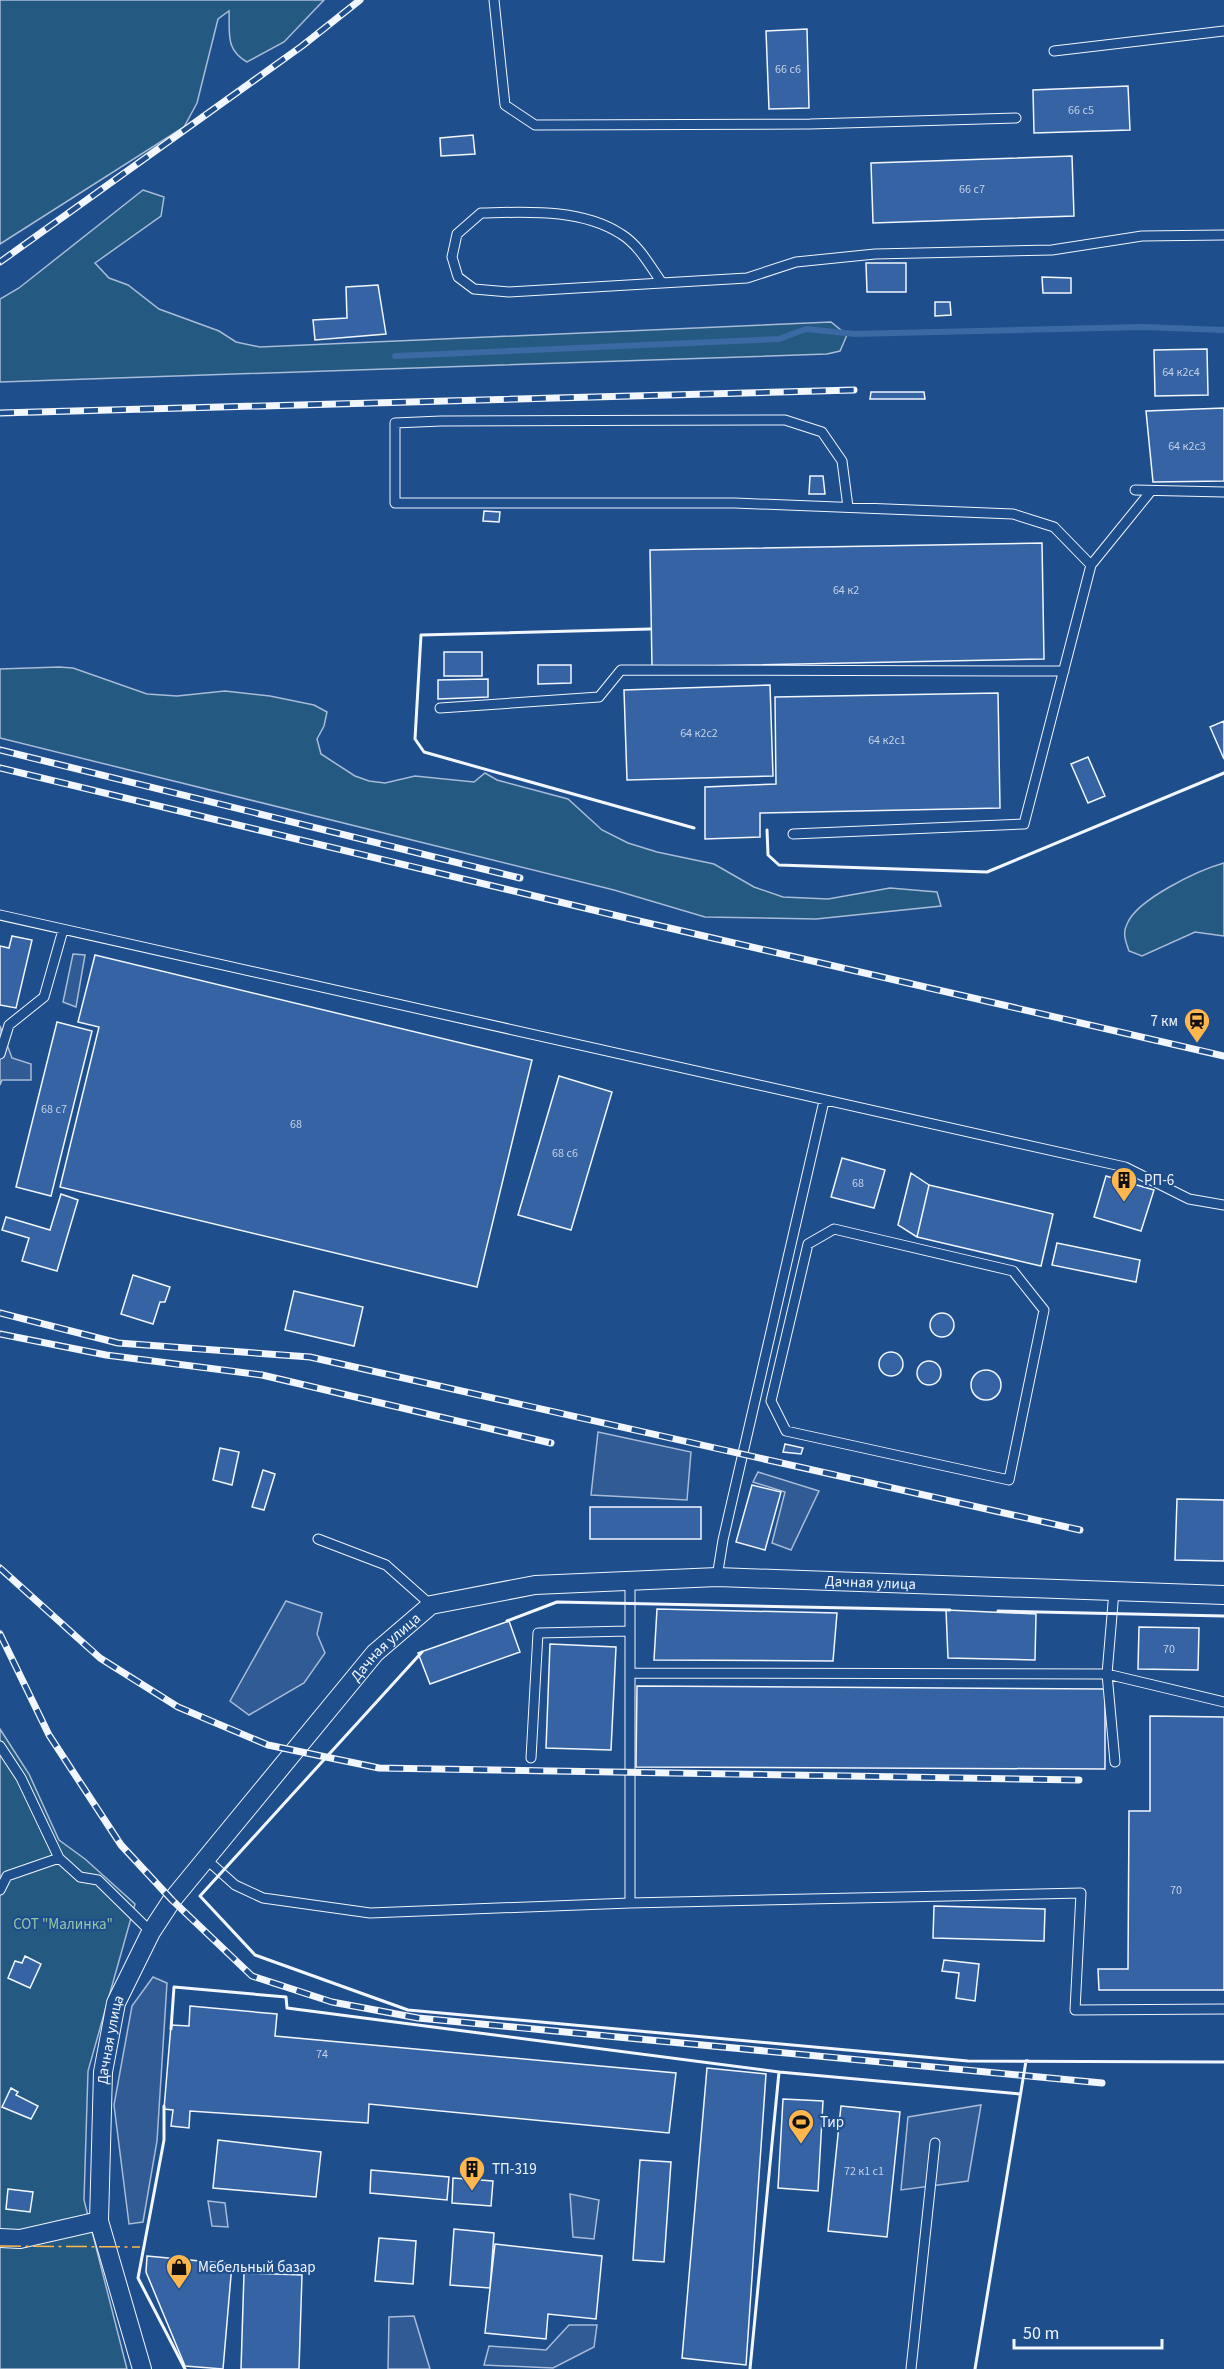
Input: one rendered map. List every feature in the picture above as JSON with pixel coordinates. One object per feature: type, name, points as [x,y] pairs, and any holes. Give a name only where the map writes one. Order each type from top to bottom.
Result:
[{"type":"street","name":"Дачная улица","points":[[142,2369],[99,2221],[103,2072],[116,2003],[151,1932],[172,1900],[375,1653],[431,1605],[535,1585],[717,1577],[1224,1595]]},
{"type":"street","points":[[0,2238],[20,2239],[99,2221]]},
{"type":"lane","points":[[494,0],[505,105],[535,125],[810,124],[1016,118]]},
{"type":"lane","points":[[1054,51],[1224,31]]},
{"type":"lane","points":[[662,283],[643,254],[621,234],[587,220],[554,213],[481,213],[457,234],[452,257],[458,277],[474,289],[521,292],[747,278],[796,262],[875,254],[1052,250],[1142,236],[1224,235]]},
{"type":"lane","points":[[848,507],[842,462],[822,432],[785,420],[395,423],[395,503],[735,503],[1013,514],[1054,526],[1091,565]]},
{"type":"lane","points":[[1136,490],[1224,492]]},
{"type":"lane","points":[[793,834],[1024,824],[1091,565],[1151,490]]},
{"type":"lane","points":[[440,708],[599,696],[621,670],[1064,671]]},
{"type":"lane","points":[[0,915],[1125,1167],[1189,1199],[1224,1205]]},
{"type":"lane","points":[[1,1050],[9,1025],[44,997],[63,930]]},
{"type":"lane","points":[[717,1577],[723,1540],[824,1101]]},
{"type":"lane","points":[[834,1229],[1012,1271],[1044,1310],[1008,1480],[786,1431],[771,1401],[808,1244],[834,1229]]},
{"type":"lane","points":[[318,1539],[386,1566],[431,1605]]},
{"type":"lane","points":[[630,1581],[630,1903]]},
{"type":"lane","points":[[1114,1591],[1107,1674],[1115,1762]]},
{"type":"lane","points":[[531,1758],[538,1633],[630,1631]]},
{"type":"lane","points":[[630,1673],[1107,1674],[1224,1702]]},
{"type":"lane","points":[[0,1746],[21,1778],[59,1858],[80,1877],[98,1880],[151,1932]]},
{"type":"lane","points":[[0,1890],[7,1876],[59,1858]]},
{"type":"lane","points":[[206,1859],[235,1885],[263,1898],[370,1913],[630,1903],[1081,1893],[1075,2010],[1224,2009]]},
{"type":"lane","points":[[911,2369],[935,2143]]},
{"type":"green space","points":[[0,0],[324,0],[284,42],[247,62],[235,52],[232,46],[229,34],[229,11],[218,19],[197,103],[184,127],[0,244]]},
{"type":"green space","points":[[143,190],[164,197],[161,216],[95,263],[109,278],[128,285],[159,309],[219,331],[236,342],[260,347],[831,322],[847,335],[840,351],[827,354],[0,382],[0,299],[19,288]]},
{"type":"green space","points":[[73,668],[147,694],[177,696],[225,691],[270,696],[314,705],[327,712],[324,726],[317,739],[321,754],[355,776],[385,783],[415,776],[474,782],[485,773],[497,780],[568,799],[602,830],[628,843],[657,852],[714,864],[754,887],[783,897],[828,899],[890,888],[937,892],[941,906],[816,919],[705,917],[614,890],[0,738],[0,669]]},
{"type":"green space","points":[[1224,863],[1224,936],[1195,932],[1142,956],[1129,951],[1125,931],[1133,914],[1170,887]]},
{"type":"green space","name":"СОТ \"Малинка\"","points":[[0,1729],[29,1774],[59,1840],[85,1859],[135,1904],[88,2071],[84,2200],[127,2369],[0,2369]]},
{"type":"shaded area","points":[[73,954],[85,955],[76,1007],[63,1002]]},
{"type":"shaded area","points":[[0,1026],[12,1058],[31,1064],[31,1080],[2,1080],[0,1085]]},
{"type":"shaded area","points":[[598,1432],[691,1452],[687,1500],[591,1495]]},
{"type":"shaded area","points":[[758,1472],[819,1491],[791,1550],[772,1543],[785,1492],[753,1482]]},
{"type":"shaded area","points":[[286,1601],[322,1613],[317,1634],[325,1653],[304,1683],[249,1715],[230,1701]]},
{"type":"shaded area","points":[[153,1977],[167,1983],[157,2141],[143,2222],[129,2224],[114,2105],[132,2006]]},
{"type":"shaded area","points":[[981,2105],[968,2181],[901,2190],[908,2117]]},
{"type":"shaded area","points":[[570,2194],[599,2200],[594,2239],[573,2237]]},
{"type":"shaded area","points":[[208,2201],[225,2203],[228,2227],[212,2226]]},
{"type":"shaded area","points":[[414,2316],[430,2369],[388,2369],[389,2317]]},
{"type":"shaded area","points":[[569,2325],[597,2325],[594,2347],[553,2368],[484,2365],[489,2346],[546,2350]]},
{"type":"building","points":[[807,29],[809,108],[769,109],[766,31]]},
{"type":"building","points":[[1128,86],[1130,130],[1034,133],[1033,90]]},
{"type":"building","points":[[473,135],[475,154],[441,156],[440,138]]},
{"type":"building","points":[[1072,156],[1074,216],[873,223],[871,163]]},
{"type":"building","points":[[866,263],[906,263],[906,292],[867,292]]},
{"type":"building","points":[[1042,277],[1071,278],[1071,293],[1043,293]]},
{"type":"building","points":[[378,285],[386,334],[315,340],[313,320],[347,318],[346,287]]},
{"type":"building","points":[[935,302],[950,302],[951,315],[935,316]]},
{"type":"building","points":[[1207,349],[1208,395],[1155,396],[1154,350]]},
{"type":"building","points":[[871,392],[924,392],[925,399],[870,399]]},
{"type":"building","points":[[1224,408],[1224,481],[1153,482],[1146,411]]},
{"type":"building","points":[[810,476],[823,476],[825,494],[809,494]]},
{"type":"building","points":[[484,511],[500,512],[499,522],[483,521]]},
{"type":"building","points":[[1042,543],[1044,659],[652,667],[650,550]]},
{"type":"building","points":[[444,652],[482,652],[482,676],[444,676]]},
{"type":"building","points":[[538,665],[571,665],[571,683],[538,684]]},
{"type":"building","points":[[488,679],[488,697],[438,699],[438,680]]},
{"type":"building","points":[[770,685],[773,776],[627,780],[624,690]]},
{"type":"building","points":[[998,693],[1000,808],[760,813],[760,837],[705,839],[705,787],[776,784],[775,697]]},
{"type":"building","points":[[1224,721],[1224,759],[1210,727]]},
{"type":"building","points":[[1088,757],[1105,796],[1088,803],[1071,764]]},
{"type":"building","points":[[12,936],[32,940],[16,1008],[0,1005],[0,946],[9,948]]},
{"type":"building","points":[[95,955],[532,1060],[477,1287],[60,1187],[99,1027],[78,1022]]},
{"type":"building","points":[[57,1022],[92,1031],[51,1196],[16,1187]]},
{"type":"building","points":[[559,1076],[612,1092],[571,1230],[518,1215]]},
{"type":"building","points":[[842,1158],[885,1170],[874,1208],[831,1197]]},
{"type":"building","points":[[911,1173],[929,1185],[917,1237],[898,1225]]},
{"type":"building","name":"РП-6","points":[[1106,1176],[1154,1190],[1141,1231],[1094,1217]]},
{"type":"building","points":[[929,1185],[1053,1214],[1041,1266],[917,1237]]},
{"type":"building","points":[[61,1194],[78,1200],[57,1271],[22,1261],[29,1238],[2,1230],[6,1217],[50,1230]]},
{"type":"building","points":[[1057,1243],[1140,1260],[1136,1282],[1052,1265]]},
{"type":"building","points":[[133,1275],[170,1287],[165,1302],[160,1302],[153,1324],[121,1314]]},
{"type":"building","points":[[294,1291],[363,1307],[354,1346],[285,1330]]},
{"type":"building","points":[[942,1313],[947,1314],[953,1320],[953,1330],[947,1336],[942,1337],[937,1336],[931,1330],[930,1325],[931,1320],[937,1314]]},
{"type":"building","points":[[891,1352],[896,1353],[902,1359],[902,1369],[896,1375],[891,1376],[886,1375],[880,1369],[879,1364],[880,1359],[886,1353]]},
{"type":"building","points":[[929,1361],[934,1362],[940,1368],[940,1378],[934,1384],[929,1385],[924,1384],[918,1378],[917,1373],[918,1368],[924,1362]]},
{"type":"building","points":[[986,1370],[997,1374],[1001,1385],[997,1396],[986,1400],[975,1396],[971,1385],[975,1374]]},
{"type":"building","points":[[785,1444],[803,1448],[801,1454],[783,1452]]},
{"type":"building","points":[[220,1448],[239,1452],[232,1485],[213,1480]]},
{"type":"building","points":[[263,1470],[275,1474],[264,1510],[252,1507]]},
{"type":"building","points":[[752,1485],[781,1492],[765,1550],[736,1542]]},
{"type":"building","points":[[1177,1499],[1224,1500],[1224,1561],[1175,1560]]},
{"type":"building","points":[[590,1507],[701,1507],[701,1539],[590,1539]]},
{"type":"building","points":[[657,1609],[837,1613],[833,1661],[654,1660]]},
{"type":"building","points":[[946,1610],[1036,1614],[1035,1660],[948,1658]]},
{"type":"building","points":[[509,1621],[520,1652],[430,1684],[418,1653]]},
{"type":"building","points":[[1139,1627],[1199,1628],[1198,1670],[1138,1669]]},
{"type":"building","points":[[550,1644],[616,1647],[611,1750],[546,1748]]},
{"type":"building","points":[[637,1686],[1105,1689],[1105,1769],[636,1767]]},
{"type":"building","points":[[1150,1716],[1224,1717],[1224,1990],[1099,1990],[1098,1969],[1128,1969],[1129,1811],[1150,1811]]},
{"type":"building","points":[[934,1906],[1045,1909],[1044,1941],[933,1938]]},
{"type":"building","points":[[25,1956],[41,1964],[30,1988],[8,1978],[15,1961],[22,1963]]},
{"type":"building","points":[[944,1960],[979,1964],[975,2001],[956,1998],[959,1973],[942,1971]]},
{"type":"building","points":[[190,2006],[277,2014],[275,2036],[676,2073],[669,2133],[369,2104],[368,2123],[190,2111],[189,2128],[171,2126],[173,2110],[164,2109],[171,2025],[189,2026]]},
{"type":"building","points":[[707,2068],[766,2074],[746,2365],[682,2358]]},
{"type":"building","points":[[11,2088],[18,2092],[16,2095],[38,2106],[31,2119],[2,2107]]},
{"type":"building","name":"Тир","points":[[783,2099],[823,2101],[818,2191],[778,2188]]},
{"type":"building","points":[[841,2106],[900,2112],[887,2237],[828,2231]]},
{"type":"building","points":[[218,2140],[321,2152],[316,2197],[213,2188]]},
{"type":"building","points":[[640,2160],[671,2162],[664,2262],[633,2260]]},
{"type":"building","points":[[371,2170],[449,2177],[447,2200],[370,2193]]},
{"type":"building","name":"ТП-319","points":[[453,2178],[493,2181],[491,2206],[452,2203]]},
{"type":"building","points":[[8,2189],[33,2192],[30,2212],[6,2209]]},
{"type":"building","points":[[454,2229],[494,2233],[490,2288],[450,2285]]},
{"type":"building","points":[[379,2238],[416,2241],[413,2284],[375,2281]]},
{"type":"building","points":[[495,2244],[602,2256],[596,2319],[548,2314],[546,2339],[485,2333]]},
{"type":"building","points":[[147,2256],[232,2264],[223,2369],[185,2366],[146,2272]]},
{"type":"building","points":[[244,2273],[302,2275],[299,2369],[241,2369]]},
{"type":"waterway","points":[[395,356],[779,339],[806,329],[855,334],[1143,327],[1224,330]]},
{"type":"railway","points":[[0,262],[302,46],[360,0]]},
{"type":"railway","points":[[0,413],[854,390]]},
{"type":"railway","points":[[0,750],[520,878]]},
{"type":"railway","points":[[0,768],[639,921],[1224,1056]]},
{"type":"railway","points":[[0,1313],[118,1343],[310,1357],[1080,1530]]},
{"type":"railway","points":[[0,1334],[106,1355],[262,1375],[551,1443]]},
{"type":"railway","points":[[0,1568],[100,1658],[178,1707],[268,1745],[379,1768],[1079,1780]]},
{"type":"railway","points":[[0,1634],[49,1735],[121,1845],[172,1900],[252,1976],[332,2002],[418,2018],[1102,2083]]},
{"type":"wall","points":[[650,629],[421,635],[415,739],[424,752],[694,828]]},
{"type":"wall","points":[[767,830],[768,855],[779,865],[987,872],[1224,773]]},
{"type":"wall","points":[[507,1621],[557,1602],[950,1610]]},
{"type":"wall","points":[[998,1611],[1224,1616]]},
{"type":"wall","points":[[422,1652],[200,1896],[255,1955],[408,2010],[968,2061],[1224,2062]]},
{"type":"wall","points":[[171,2029],[174,1987],[286,1997],[287,2008],[779,2072],[750,2369]]},
{"type":"wall","points":[[975,2369],[1026,2061],[1028,2061]]},
{"type":"wall","points":[[779,2072],[1020,2094]]},
{"type":"wall","points":[[164,2106],[164,2140],[138,2278],[185,2369]]},
{"type":"power","points":[[0,2246],[140,2247]]},
{"type":"place","name":"7 км","points":[[1197,1044]]},
{"type":"place","name":"РП-6","points":[[1124,1203]]},
{"type":"place","name":"Тир","points":[[801,2145]]},
{"type":"place","name":"ТП-319","points":[[472,2192]]},
{"type":"place","name":"Мебельный базар","points":[[179,2290]]}]
